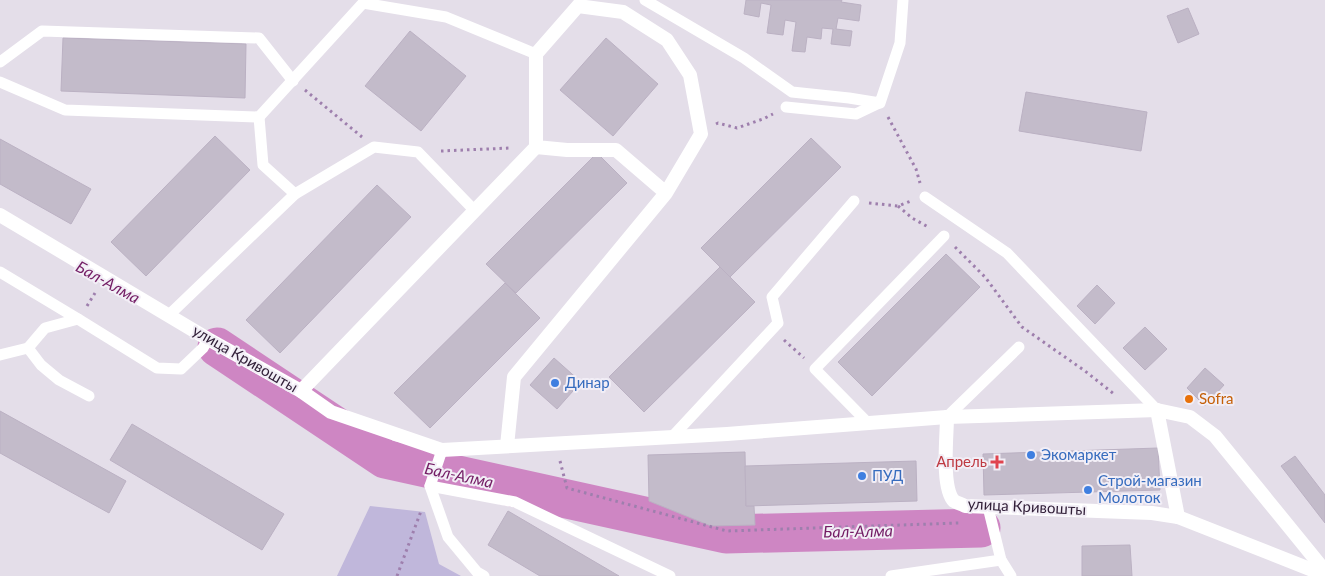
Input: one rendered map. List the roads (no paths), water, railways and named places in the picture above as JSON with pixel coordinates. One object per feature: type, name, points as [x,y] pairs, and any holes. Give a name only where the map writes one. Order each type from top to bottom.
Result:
[{"type":"street","points":[[301,391],[536,147],[536,54],[578,6],[622,12],[667,40],[690,75],[701,134],[666,193],[514,378],[507,446]]},
{"type":"street","points":[[536,147],[567,150],[616,150],[666,193]]},
{"type":"street","name":"улица Кривошты","points":[[0,215],[169,315],[206,343],[301,391],[331,412],[441,451],[727,434],[947,417],[1157,410],[1190,417],[1215,436],[1325,571]]},
{"type":"street","points":[[1157,410],[1178,517]]},
{"type":"street","name":"улица Кривошты","points":[[947,417],[946,479],[949,493],[955,501],[965,506],[1152,513],[1178,517],[1325,575]]},
{"type":"lane","points":[[645,0],[744,58],[792,92],[880,103]]},
{"type":"lane","points":[[786,107],[856,114],[880,103],[900,44],[903,0]]},
{"type":"lane","points":[[295,194],[263,165],[259,117],[363,3],[446,17],[536,54]]},
{"type":"lane","points":[[0,62],[42,31],[259,38],[293,81]]},
{"type":"lane","points":[[0,82],[66,110],[259,117]]},
{"type":"lane","points":[[169,315],[295,194],[374,147],[418,152],[475,211]]},
{"type":"lane","points":[[925,197],[1007,253],[1157,410]]},
{"type":"lane","points":[[672,437],[778,323],[772,297],[854,201]]},
{"type":"lane","points":[[868,423],[815,369],[944,236]]},
{"type":"lane","points":[[0,272],[157,368],[181,369],[206,343]]},
{"type":"lane","points":[[0,355],[28,348],[45,328],[78,319]]},
{"type":"lane","points":[[947,417],[1019,347]]},
{"type":"lane","points":[[28,348],[41,365],[59,380],[89,396]]},
{"type":"lane","points":[[441,451],[430,486],[448,536],[477,572],[484,576]]},
{"type":"lane","points":[[430,486],[515,502],[670,576]]},
{"type":"lane","points":[[988,507],[1001,560],[1011,576]]},
{"type":"lane","points":[[891,576],[1001,560]]},
{"type":"waterway","name":"Бал-Алма","points":[[217,347],[385,459],[726,534],[981,528]]},
{"type":"place","name":"Динар","points":[[555,383]]},
{"type":"place","name":"Sofra","points":[[1189,399]]},
{"type":"place","name":"Экомаркет","points":[[1031,455]]},
{"type":"place","name":"Апрель","points":[[997,462]]},
{"type":"place","name":"ПУД","points":[[862,476]]},
{"type":"place","name":"Строй-магазин Молоток","points":[[1088,490]]}]
